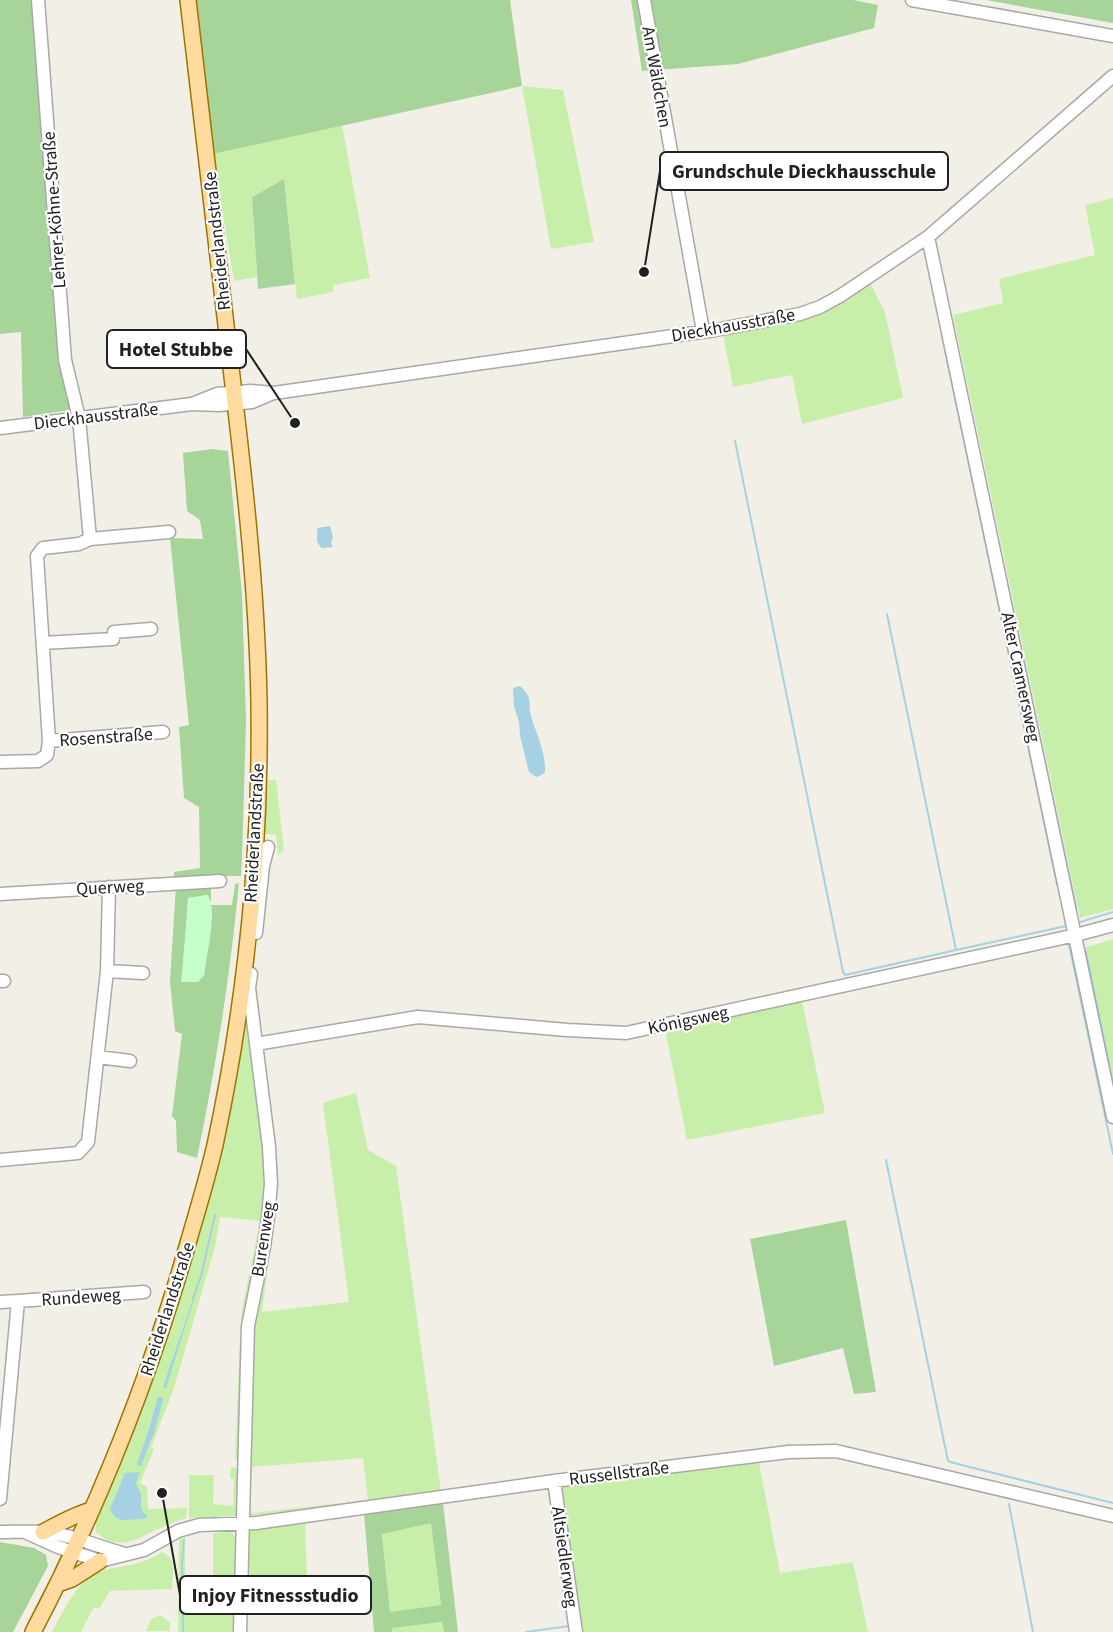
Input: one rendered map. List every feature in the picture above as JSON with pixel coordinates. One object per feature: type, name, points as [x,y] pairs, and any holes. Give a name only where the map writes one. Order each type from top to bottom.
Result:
[{"type":"main road","name":"Rheiderlandstraße","points":[[33,1632],[76,1546],[142,1389],[200,1203],[214,1145],[237,1023],[255,859],[259,702],[253,576],[235,398],[188,0]]},
{"type":"main road","points":[[43,1532],[80,1513],[92,1510]]},
{"type":"main road","points":[[58,1584],[72,1579],[100,1561]]},
{"type":"street","name":"Lehrer-Köhne-Straße","points":[[38,0],[65,360],[79,418]]},
{"type":"street","name":"Am Wäldchen","points":[[644,0],[703,331]]},
{"type":"street","points":[[912,0],[1113,36]]},
{"type":"street","name":"Dieckhausstraße","points":[[0,428],[235,398],[252,402],[274,393],[703,331],[800,314],[820,307],[840,296],[927,237],[1113,76]]},
{"type":"street","name":"Alter Cramersweg","points":[[927,237],[1113,1117]]},
{"type":"street","points":[[79,418],[90,539]]},
{"type":"street","name":"Rosenstraße","points":[[0,762],[38,761],[47,755],[50,741],[37,556],[43,548],[79,544],[90,539],[169,532]]},
{"type":"street","points":[[44,643],[113,639],[114,632],[150,629]]},
{"type":"street","name":"Rosenstraße","points":[[50,741],[163,732]]},
{"type":"street","name":"Burenweg","points":[[240,1632],[248,1326],[265,1237],[271,1184],[269,1147],[249,988],[263,866],[268,847]]},
{"type":"street","name":"Querweg","points":[[0,894],[220,881]]},
{"type":"street","points":[[0,1161],[78,1154],[88,1142],[107,971],[109,887]]},
{"type":"street","name":"Königsweg","points":[[256,1044],[418,1017],[626,1034],[1113,925]]},
{"type":"street","points":[[107,971],[143,973]]},
{"type":"street","points":[[98,1057],[130,1061]]},
{"type":"street","name":"Rundeweg","points":[[0,1302],[144,1292]]},
{"type":"street","name":"Rundeweg","points":[[0,1499],[4,1412],[18,1301]]},
{"type":"street","name":"Russellstraße","points":[[100,1561],[144,1550],[188,1527],[199,1525],[267,1521],[554,1481],[788,1452],[836,1451],[1113,1516]]},
{"type":"street","name":"Altsiedlerweg","points":[[554,1481],[576,1632]]},
{"type":"street","points":[[0,1532],[43,1532],[64,1535],[76,1546],[100,1561]]},
{"type":"street","points":[[25,1533],[76,1546],[103,1548],[126,1554]]},
{"type":"green space","points":[[0,0],[34,0],[60,365],[70,410],[23,417],[21,332],[0,334]]},
{"type":"green space","points":[[195,0],[510,0],[522,86],[213,154]]},
{"type":"green space","points":[[631,0],[853,0],[878,5],[874,28],[738,64],[642,71]]},
{"type":"green space","points":[[986,0],[1113,0],[1113,23]]},
{"type":"green space","points":[[522,86],[563,90],[594,242],[551,249]]},
{"type":"green space","points":[[342,125],[370,278],[333,285],[333,292],[297,299],[284,179],[252,197],[257,277],[234,281],[213,154]]},
{"type":"green space","points":[[284,179],[295,284],[258,289],[252,197]]},
{"type":"green space","points":[[1113,198],[1113,909],[1080,918],[953,315],[1003,303],[999,279],[1095,255],[1085,205]]},
{"type":"green space","points":[[869,281],[885,312],[903,398],[802,424],[792,375],[733,387],[723,333],[792,321]]},
{"type":"green space","points":[[212,449],[228,451],[242,594],[246,722],[241,876],[174,880],[174,872],[200,868],[199,807],[184,798],[179,727],[189,725],[170,538],[203,539],[200,520],[187,511],[183,453]]},
{"type":"green space","points":[[276,780],[284,851],[278,855],[276,835],[264,834],[266,781]]},
{"type":"green space","points":[[211,883],[211,902],[207,895],[188,898],[182,982],[198,982],[204,975],[212,914],[211,905],[232,905],[235,884],[239,883],[222,1021],[197,1158],[177,1152],[176,1121],[172,1116],[182,1034],[175,1031],[170,981],[176,886]]},
{"type":"green space","points":[[208,895],[212,913],[204,975],[198,982],[181,982],[189,898]]},
{"type":"green space","points":[[1113,939],[1113,1080],[1085,948]]},
{"type":"green space","points":[[247,993],[266,1152],[267,1204],[246,1319],[241,1321],[260,1221],[220,1217],[215,1247],[174,1388],[140,1483],[147,1487],[148,1509],[187,1508],[186,1518],[133,1541],[120,1543],[106,1540],[96,1533],[96,1521],[128,1446],[165,1338]]},
{"type":"green space","points":[[802,1001],[825,1113],[687,1140],[665,1029]]},
{"type":"green space","points":[[356,1093],[368,1150],[396,1166],[441,1491],[368,1500],[363,1458],[252,1467],[251,1472],[248,1472],[250,1357],[260,1278],[267,1275],[262,1312],[349,1302],[323,1103]]},
{"type":"green space","points":[[846,1220],[876,1392],[854,1394],[843,1348],[774,1366],[750,1239]]},
{"type":"green space","points":[[240,1335],[244,1337],[240,1458],[235,1460]]},
{"type":"green space","points":[[758,1457],[780,1573],[853,1562],[868,1632],[580,1632],[559,1487]]},
{"type":"green space","points":[[231,1467],[239,1469],[238,1512],[235,1516],[189,1518],[189,1475],[214,1475],[213,1504],[233,1506],[234,1479],[230,1478]]},
{"type":"green space","points":[[245,1479],[251,1480],[251,1513],[342,1503],[343,1505],[246,1516]]},
{"type":"green space","points":[[443,1503],[458,1632],[444,1632],[442,1622],[392,1628],[392,1632],[374,1632],[364,1513]],"holes":[[[431,1523],[441,1605],[390,1612],[382,1534]]]},
{"type":"green space","points":[[305,1521],[308,1615],[248,1610],[247,1632],[243,1632],[248,1531],[252,1528]]},
{"type":"green space","points":[[431,1522],[441,1606],[390,1612],[382,1533]]},
{"type":"green space","points":[[230,1532],[237,1540],[236,1632],[178,1632],[179,1539],[185,1537],[185,1578],[213,1579],[213,1533]]},
{"type":"green space","points":[[0,1542],[34,1548],[46,1555],[48,1566],[13,1632],[0,1632]]},
{"type":"green space","points":[[162,1552],[170,1558],[172,1563],[172,1589],[110,1591],[99,1609],[94,1607],[81,1632],[52,1632],[73,1595],[95,1574],[141,1562]]},
{"type":"green space","points":[[160,1615],[170,1622],[170,1631],[146,1631],[151,1619]]},
{"type":"green space","points":[[443,1622],[444,1632],[392,1632],[391,1628]]},
{"type":"water","points":[[330,526],[333,547],[322,548],[317,541],[317,528]]},
{"type":"water","points":[[520,686],[529,698],[530,712],[544,757],[545,772],[536,777],[529,772],[514,706],[513,688]]},
{"type":"water","points":[[194,1299],[165,1388],[163,1387]]},
{"type":"water","points":[[158,1397],[162,1397],[163,1400],[155,1430],[141,1466],[139,1466],[137,1464]]},
{"type":"water","points":[[140,1472],[136,1484],[141,1493],[143,1513],[146,1513],[147,1517],[121,1520],[113,1515],[110,1509],[125,1473]]},
{"type":"waterway","points":[[942,336],[1057,884]]},
{"type":"waterway","points":[[971,413],[1076,907]]},
{"type":"waterway","points":[[735,441],[843,972],[845,975],[956,950]]},
{"type":"waterway","points":[[887,614],[956,950],[1066,926]]},
{"type":"waterway","points":[[1080,922],[1113,912]]},
{"type":"waterway","points":[[1069,944],[1113,1154]]},
{"type":"waterway","points":[[1086,952],[1113,1084]]},
{"type":"waterway","points":[[886,1160],[948,1461],[1113,1503]]},
{"type":"waterway","points":[[193,1299],[201,1276],[215,1215]]},
{"type":"waterway","points":[[526,1632],[569,1626],[549,1491]]},
{"type":"waterway","points":[[1009,1504],[1033,1632]]},
{"type":"waterway","points":[[183,1632],[184,1540]]},
{"type":"place","name":"Grundschule Dieckhausschule","points":[[644,272]]},
{"type":"place","name":"Hotel Stubbe","points":[[295,423]]},
{"type":"place","name":"Injoy Fitnessstudio","points":[[162,1493]]}]
